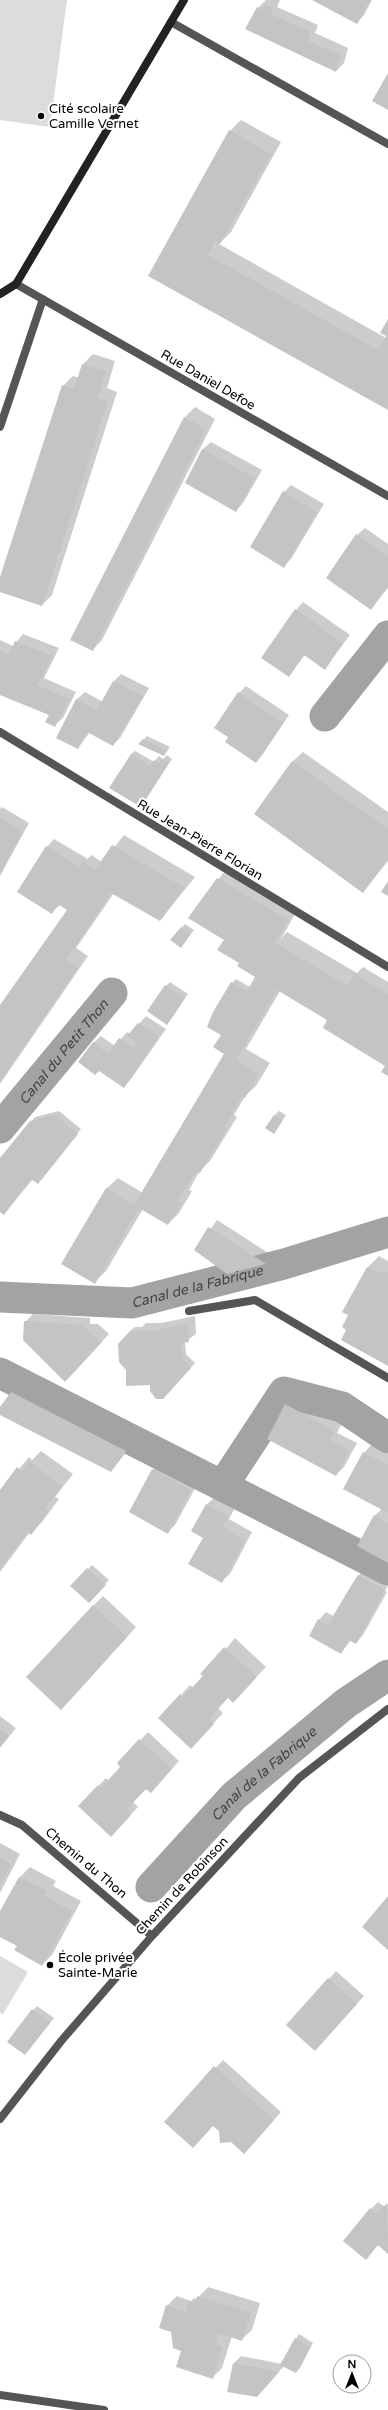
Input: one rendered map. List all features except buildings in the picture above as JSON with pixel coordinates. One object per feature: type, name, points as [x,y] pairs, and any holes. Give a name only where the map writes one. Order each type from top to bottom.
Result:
[{"type":"street","points":[[0,294],[16,284],[184,0]]},
{"type":"street","points":[[171,22],[388,144]]},
{"type":"street","name":"Rue Daniel Defoe","points":[[16,284],[388,496]]},
{"type":"street","points":[[0,427],[43,299]]},
{"type":"street","name":"Rue Jean-Pierre Florian","points":[[0,732],[388,967]]},
{"type":"street","points":[[189,1311],[255,1300],[388,1378]]},
{"type":"street","name":"Chemin de Robinson","points":[[0,2119],[62,2040],[152,1936],[300,1778],[388,1709]]},
{"type":"street","name":"Chemin du Thon","points":[[0,1814],[22,1825],[152,1936]]},
{"type":"street","points":[[0,2395],[104,2410]]},
{"type":"shaded area","points":[[0,0],[67,0],[50,127],[0,120]]},
{"type":"shaded area","points":[[0,1956],[28,1972],[3,2014],[0,2013]]},
{"type":"waterway","name":"Canal du Petit Thon","points":[[325,716],[388,636]]},
{"type":"waterway","name":"Canal du Petit Thon","points":[[0,1128],[112,993]]},
{"type":"waterway","name":"Canal de la Fabrique","points":[[0,1297],[132,1303],[284,1264],[388,1232]]},
{"type":"waterway","name":"Canal de la Fabrique","points":[[0,1373],[388,1570]]},
{"type":"waterway","name":"Canal de la Fabrique","points":[[223,1485],[284,1392],[342,1407],[388,1438]]},
{"type":"waterway","name":"Canal de la Fabrique","points":[[151,1887],[234,1796],[346,1703],[388,1675]]},
{"type":"place","name":"Cité scolaire Camille Vernet","points":[[41,116]]},
{"type":"place","name":"École privée Sainte-Marie","points":[[50,1965]]}]
